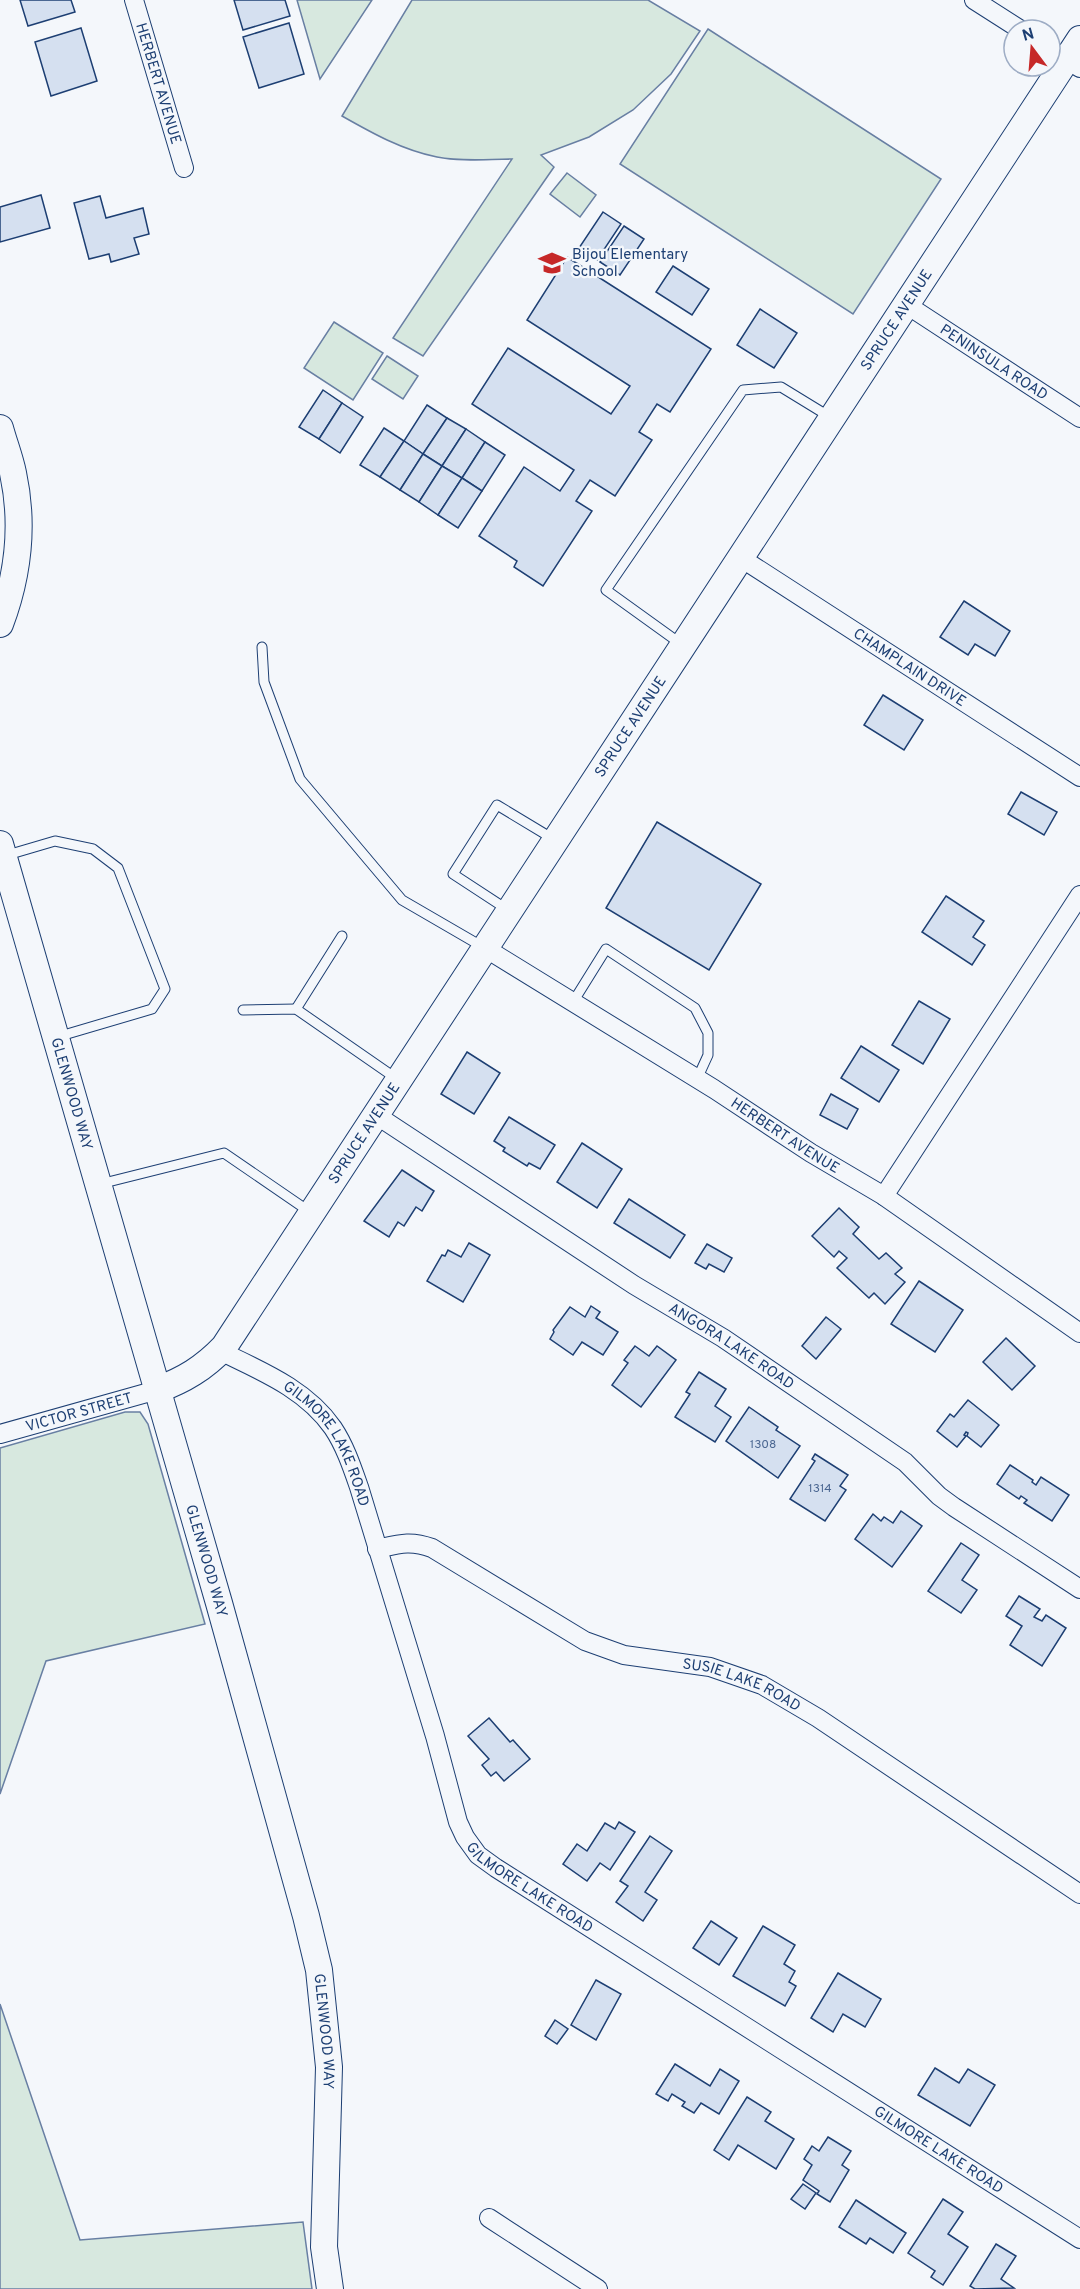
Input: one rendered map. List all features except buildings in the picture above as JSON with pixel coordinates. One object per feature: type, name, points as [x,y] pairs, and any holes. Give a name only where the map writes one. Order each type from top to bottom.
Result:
[{"type":"street","name":"HERBERT AVENUE","points":[[134,0],[184,168]]},
{"type":"street","points":[[974,0],[1002,18]]},
{"type":"street","name":"SPRUCE AVENUE","points":[[158,1390],[193,1375],[220,1351],[312,1214],[1069,54]]},
{"type":"street","name":"PENINSULA ROAD","points":[[907,305],[1080,418]]},
{"type":"street","points":[[0,428],[13,473],[18,513],[18,547],[12,585],[0,624]]},
{"type":"street","name":"CHAMPLAIN DRIVE","points":[[741,558],[1080,777]]},
{"type":"street","name":"GLENWOOD WAY","points":[[2,850],[158,1390],[294,1871],[319,1970],[329,2067],[324,2247],[330,2289]]},
{"type":"street","points":[[884,1196],[1080,895]]},
{"type":"street","name":"HERBERT AVENUE","points":[[485,948],[697,1079],[811,1153],[884,1196],[1080,1333]]},
{"type":"street","name":"ANGORA LAKE ROAD","points":[[376,1115],[634,1285],[723,1338],[905,1462],[939,1496],[954,1507],[1080,1589]]},
{"type":"street","name":"GILMORE LAKE ROAD","points":[[220,1351],[274,1377],[319,1410],[334,1430],[348,1457],[435,1736],[458,1822],[478,1855],[1080,2239]]},
{"type":"street","name":"VICTOR STREET","points":[[0,1434],[158,1390]]},
{"type":"street","name":"SUSIE LAKE ROAD","points":[[377,1549],[402,1543],[417,1543],[432,1548],[585,1641],[624,1655],[710,1667],[762,1685],[818,1718],[1080,1894]]},
{"type":"street","points":[[489,2218],[598,2289]]},
{"type":"lane","points":[[684,645],[606,590],[743,390],[781,387],[832,418]]},
{"type":"lane","points":[[262,647],[264,682],[300,779],[402,900],[485,948]]},
{"type":"lane","points":[[510,911],[453,873],[497,805],[556,841]]},
{"type":"lane","points":[[2,850],[55,841],[93,849],[118,868],[165,989],[152,1009],[57,1036]]},
{"type":"lane","points":[[296,1009],[342,936]]},
{"type":"lane","points":[[573,1002],[606,949],[694,1008],[708,1033],[708,1055],[697,1079]]},
{"type":"lane","points":[[243,1010],[296,1009],[399,1080]]},
{"type":"lane","points":[[99,1184],[224,1153],[312,1214]]},
{"type":"shaded area","points":[[297,0],[372,0],[320,79]]},
{"type":"shaded area","points":[[412,0],[648,0],[700,31],[671,74],[633,110],[589,137],[541,155],[554,167],[423,356],[393,338],[512,159],[456,159],[424,154],[388,140],[342,116]]},
{"type":"shaded area","points":[[708,29],[941,179],[853,314],[620,164]]},
{"type":"shaded area","points":[[567,173],[596,195],[580,217],[550,194]]},
{"type":"shaded area","points":[[334,322],[383,353],[353,400],[304,368]]},
{"type":"shaded area","points":[[387,356],[418,376],[403,399],[372,379]]},
{"type":"shaded area","points":[[125,1412],[140,1412],[148,1424],[205,1624],[46,1661],[0,1794],[0,1448]]},
{"type":"shaded area","points":[[0,2004],[80,2240],[303,2222],[312,2289],[0,2289]]},
{"type":"place","name":"Bijou Elementary School","points":[[552,263]]}]
